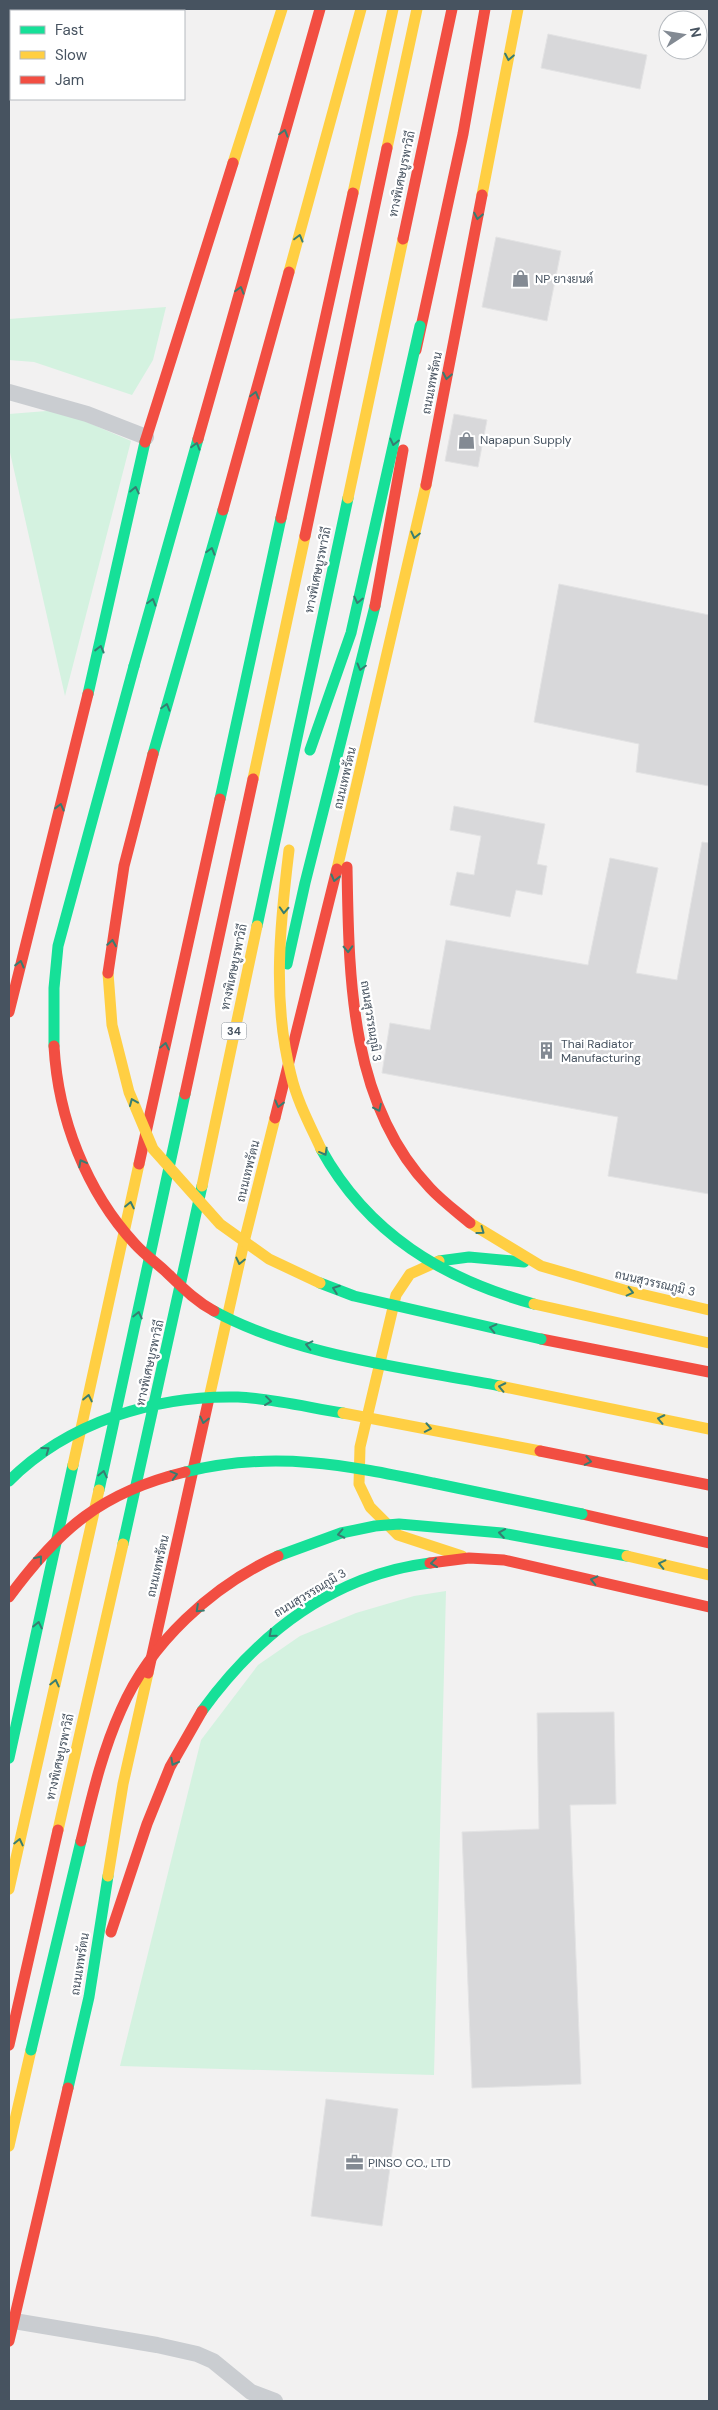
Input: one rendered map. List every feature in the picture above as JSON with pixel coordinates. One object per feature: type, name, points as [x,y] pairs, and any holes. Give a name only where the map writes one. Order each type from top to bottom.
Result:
[{"type":"main road","points":[[9,1012],[12,983],[103,635],[146,437],[282,9]]},
{"type":"main road","points":[[320,9],[134,666],[58,946],[52,994],[51,1034],[55,1077],[65,1123],[81,1161],[132,1242],[200,1303],[234,1321],[276,1338],[709,1429]]},
{"type":"main road","points":[[361,9],[241,448],[152,754],[124,866],[108,968],[112,1025],[129,1092],[154,1149],[220,1224],[269,1259],[306,1278],[354,1296],[541,1338],[709,1372]]},
{"type":"main road","points":[[9,1758],[393,9]]},
{"type":"main road","name":"ทางพิเศษบูรพาวิถี","points":[[9,1890],[143,1292],[417,9]]},
{"type":"main road","name":"ทางพิเศษบูรพาวิถี","points":[[9,2046],[174,1318],[452,9]]},
{"type":"main road","name":"34","points":[[9,2054],[460,9]]},
{"type":"main road","points":[[308,760],[351,632],[463,134],[486,9]]},
{"type":"main road","name":"ถนนเทพรัตน","points":[[9,2341],[89,1997],[123,1784],[245,1238],[347,831],[427,479],[518,9]]},
{"type":"main road","points":[[280,1006],[305,883],[381,582],[395,510],[420,326]]},
{"type":"main road","name":"ถนนสุวรรณภูมิ 3","points":[[347,831],[347,950],[352,1007],[361,1058],[376,1104],[398,1148],[442,1201],[482,1234],[532,1262],[624,1291],[709,1310]]},
{"type":"main road","points":[[290,842],[284,908],[280,1006],[283,1038],[306,1117],[340,1180],[360,1206],[382,1229],[411,1252],[472,1284],[544,1308],[709,1343]]},
{"type":"main road","points":[[469,1558],[398,1535],[383,1522],[370,1507],[359,1484],[360,1447],[396,1295],[410,1274],[444,1259],[470,1257],[532,1262]]},
{"type":"main road","points":[[9,1481],[22,1469],[62,1440],[121,1413],[187,1400],[239,1397],[363,1416],[709,1485]]},
{"type":"main road","points":[[9,1597],[44,1552],[74,1523],[106,1501],[141,1484],[179,1474],[230,1464],[278,1460],[340,1464],[582,1514],[709,1543]]},
{"type":"main road","points":[[9,2146],[84,1826],[110,1736],[126,1699],[144,1668],[177,1629],[207,1601],[239,1577],[278,1554],[326,1537],[376,1526],[442,1526],[501,1532],[565,1542],[709,1575]]},
{"type":"main road","name":"ถนนสุวรรณภูมิ 3","points":[[89,1997],[148,1824],[170,1767],[202,1710],[238,1664],[287,1621],[348,1584],[395,1570],[469,1558],[504,1560],[709,1607]]},
{"type":"street","points":[[9,392],[87,414],[146,437]]},
{"type":"street","points":[[14,2321],[157,2344],[196,2354],[213,2361],[251,2392],[275,2401]]},
{"type":"green space","points":[[166,307],[153,360],[132,395],[34,362],[9,360],[9,319]]},
{"type":"green space","points":[[59,410],[131,441],[65,696],[9,448],[9,414]]},
{"type":"green space","points":[[446,1591],[434,2075],[120,2066],[201,1740],[258,1665],[300,1636],[356,1613],[414,1596]]},
{"type":"building","points":[[548,34],[647,55],[640,89],[541,68]]},
{"type":"building","name":"NP ยางยนต์","points":[[496,237],[561,251],[547,321],[482,307]]},
{"type":"building","name":"Napapun Supply","points":[[454,414],[487,420],[478,467],[445,461]]},
{"type":"building","points":[[559,584],[709,615],[709,786],[636,772],[639,744],[534,722]]},
{"type":"building","points":[[454,806],[545,824],[537,864],[547,866],[542,895],[516,890],[510,917],[450,905],[457,872],[474,875],[481,836],[450,830]]},
{"type":"building","name":"Thai Radiator Manufacturing","points":[[702,842],[709,843],[709,1194],[608,1176],[618,1117],[382,1073],[390,1023],[430,1030],[446,940],[588,965],[610,858],[658,868],[636,973],[677,980]]},
{"type":"building","points":[[614,1712],[616,1804],[570,1805],[581,2084],[472,2088],[462,1832],[539,1829],[537,1713]]},
{"type":"building","name":"PINSO CO., LTD","points":[[326,2099],[398,2109],[382,2226],[311,2216]]},
{"type":"traffic: fast","points":[[310,750],[351,633],[420,326]]},
{"type":"traffic: fast","points":[[134,666],[198,439]]},
{"type":"traffic: fast","points":[[88,694],[145,442]]},
{"type":"traffic: fast","points":[[257,926],[348,498]]},
{"type":"traffic: fast","points":[[153,754],[223,510]]},
{"type":"traffic: fast","points":[[220,799],[281,518]]},
{"type":"traffic: fast","points":[[287,964],[305,883],[375,606]]},
{"type":"traffic: fast","points":[[54,1046],[54,988],[58,946],[134,666]]},
{"type":"traffic: fast","points":[[99,1490],[185,1094]]},
{"type":"traffic: fast","points":[[321,1149],[340,1179],[361,1206],[385,1229],[411,1249],[469,1281],[501,1294],[534,1304]]},
{"type":"traffic: fast","points":[[123,1544],[202,1186]]},
{"type":"traffic: fast","points":[[439,1261],[469,1257],[524,1262]]},
{"type":"traffic: fast","points":[[320,1283],[354,1296],[541,1339]]},
{"type":"traffic: fast","points":[[214,1311],[246,1326],[316,1350],[353,1359],[500,1386]]},
{"type":"traffic: fast","points":[[9,1481],[32,1460],[58,1443],[86,1428],[115,1416],[145,1407],[176,1401],[238,1397],[276,1401],[343,1413]]},
{"type":"traffic: fast","points":[[185,1472],[218,1465],[249,1462],[310,1462],[370,1471],[582,1514]]},
{"type":"traffic: fast","points":[[9,1758],[73,1465]]},
{"type":"traffic: fast","points":[[278,1556],[341,1533],[375,1526],[399,1524],[502,1533],[627,1556]]},
{"type":"traffic: fast","points":[[202,1711],[248,1657],[273,1633],[301,1613],[330,1595],[361,1580],[395,1570],[430,1563]]},
{"type":"traffic: fast","points":[[31,2050],[81,1841]]},
{"type":"traffic: fast","points":[[68,2088],[89,1997],[108,1876]]},
{"type":"traffic: slow","points":[[233,163],[282,9]]},
{"type":"traffic: slow","points":[[289,272],[361,9]]},
{"type":"traffic: slow","points":[[353,193],[393,9]]},
{"type":"traffic: slow","points":[[387,148],[417,9]]},
{"type":"traffic: slow","points":[[482,195],[518,9]]},
{"type":"traffic: slow","points":[[348,498],[403,239]]},
{"type":"traffic: slow","points":[[337,869],[426,485]]},
{"type":"traffic: slow","points":[[253,779],[305,536]]},
{"type":"traffic: slow","points":[[289,850],[281,934],[281,1019],[294,1085],[304,1113],[321,1149]]},
{"type":"traffic: slow","points":[[202,1186],[257,926]]},
{"type":"traffic: slow","points":[[108,973],[112,1025],[129,1092],[153,1149],[220,1224],[269,1259],[320,1283]]},
{"type":"traffic: slow","points":[[209,1398],[245,1238],[275,1118]]},
{"type":"traffic: slow","points":[[73,1465],[139,1164]]},
{"type":"traffic: slow","points":[[470,1223],[541,1266],[624,1290],[709,1310]]},
{"type":"traffic: slow","points":[[439,1261],[410,1274],[396,1295],[360,1447],[359,1484],[370,1507],[398,1535],[462,1556]]},
{"type":"traffic: slow","points":[[534,1304],[709,1343]]},
{"type":"traffic: slow","points":[[500,1386],[709,1429]]},
{"type":"traffic: slow","points":[[343,1413],[540,1451]]},
{"type":"traffic: slow","points":[[9,1889],[99,1490]]},
{"type":"traffic: slow","points":[[58,1830],[123,1544]]},
{"type":"traffic: slow","points":[[627,1556],[709,1575]]},
{"type":"traffic: slow","points":[[108,1876],[123,1784],[148,1673]]},
{"type":"traffic: slow","points":[[9,2146],[31,2050]]},
{"type":"traffic: jam","points":[[198,439],[320,9]]},
{"type":"traffic: jam","points":[[403,239],[452,9]]},
{"type":"traffic: jam","points":[[416,350],[463,134],[485,9]]},
{"type":"traffic: jam","points":[[305,536],[387,148]]},
{"type":"traffic: jam","points":[[145,442],[233,163]]},
{"type":"traffic: jam","points":[[281,518],[353,193]]},
{"type":"traffic: jam","points":[[426,485],[482,195]]},
{"type":"traffic: jam","points":[[223,510],[289,272]]},
{"type":"traffic: jam","points":[[375,606],[403,450]]},
{"type":"traffic: jam","points":[[9,1012],[88,694]]},
{"type":"traffic: jam","points":[[108,973],[124,866],[153,754]]},
{"type":"traffic: jam","points":[[185,1094],[253,779]]},
{"type":"traffic: jam","points":[[139,1164],[220,799]]},
{"type":"traffic: jam","points":[[347,867],[349,951],[353,994],[359,1036],[369,1078],[383,1117],[403,1154],[430,1188],[470,1223]]},
{"type":"traffic: jam","points":[[275,1118],[337,869]]},
{"type":"traffic: jam","points":[[54,1046],[61,1100],[68,1126],[89,1177],[102,1201],[138,1248],[194,1297],[214,1311]]},
{"type":"traffic: jam","points":[[541,1339],[709,1372]]},
{"type":"traffic: jam","points":[[148,1673],[209,1398]]},
{"type":"traffic: jam","points":[[540,1451],[709,1485]]},
{"type":"traffic: jam","points":[[9,1597],[46,1552],[85,1516],[106,1502],[130,1490],[185,1472]]},
{"type":"traffic: jam","points":[[582,1514],[709,1543]]},
{"type":"traffic: jam","points":[[81,1841],[108,1742],[133,1685],[148,1662],[166,1640],[207,1600],[253,1568],[278,1556]]},
{"type":"traffic: jam","points":[[430,1563],[469,1558],[504,1560],[709,1607]]},
{"type":"traffic: jam","points":[[111,1932],[147,1824],[170,1767],[202,1711]]},
{"type":"traffic: jam","points":[[9,2045],[58,1830]]},
{"type":"traffic: jam","points":[[9,2341],[68,2088]]},
{"type":"place","name":"NP ยางยนต์","points":[[521,279]]},
{"type":"place","name":"Napapun Supply","points":[[466,440]]},
{"type":"place","name":"Thai Radiator Manufacturing","points":[[547,1051]]},
{"type":"place","name":"PINSO CO., LTD","points":[[354,2163]]}]
